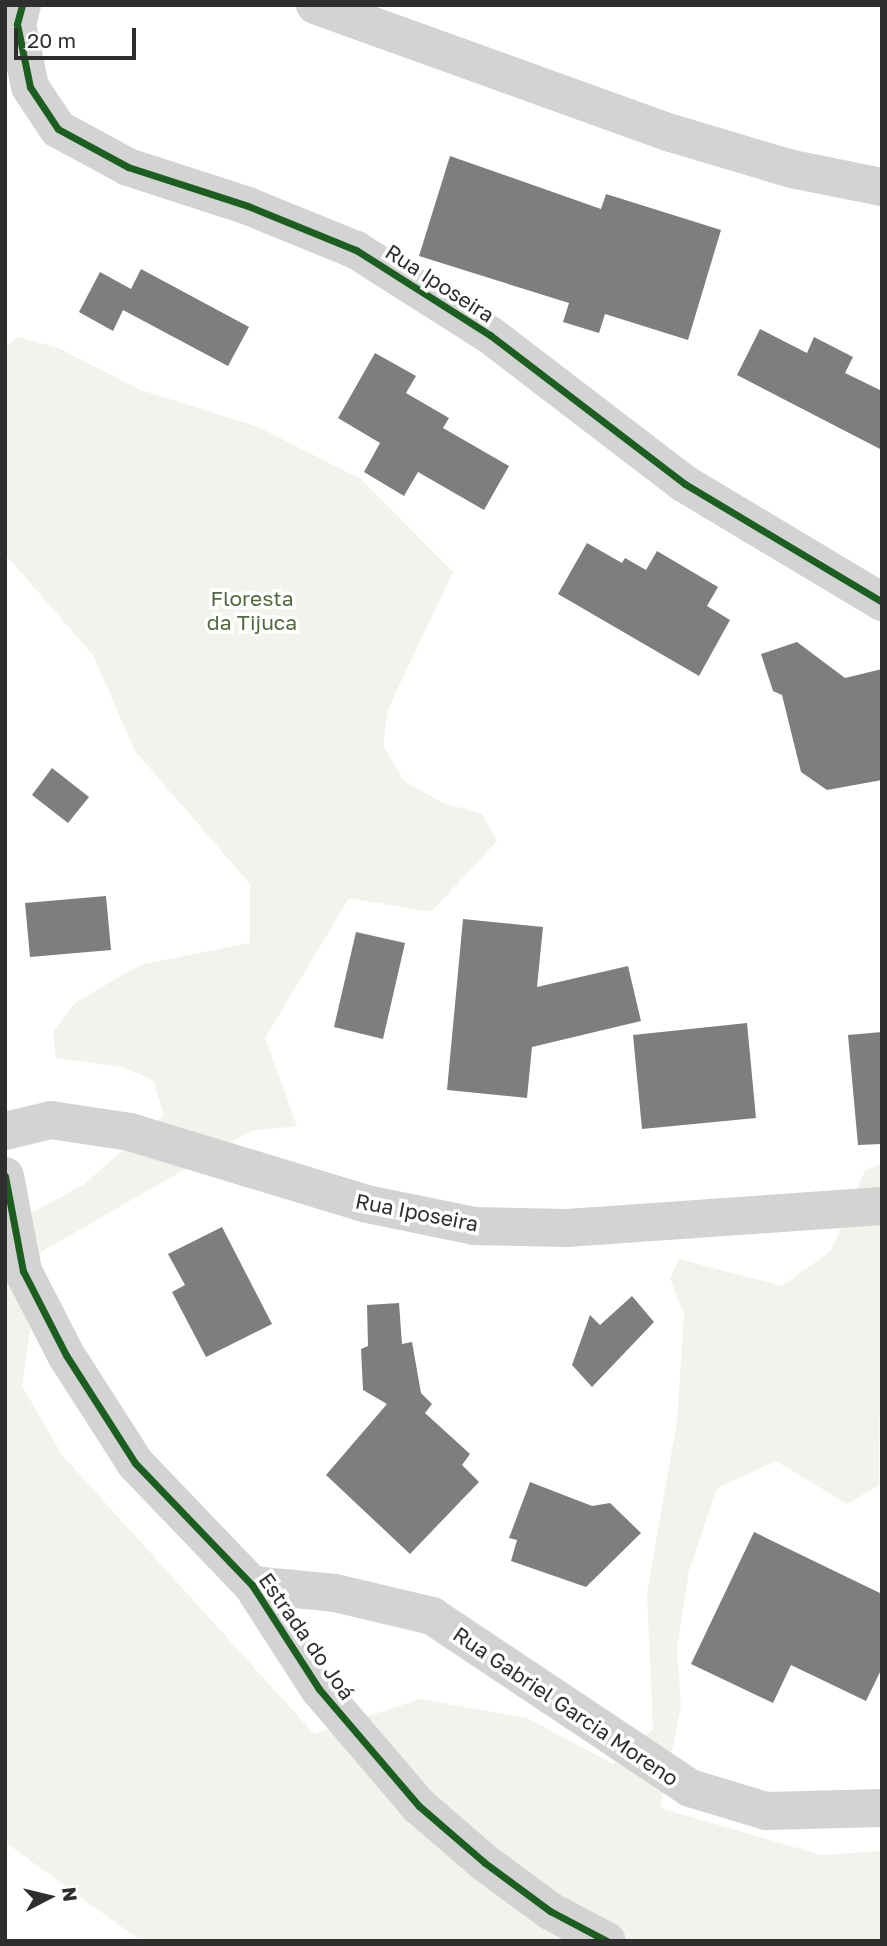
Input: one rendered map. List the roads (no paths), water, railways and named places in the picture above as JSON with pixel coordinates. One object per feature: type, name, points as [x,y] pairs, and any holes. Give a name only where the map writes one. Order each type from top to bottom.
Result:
[{"type":"street","name":"Rua Iposeira","points":[[22,5],[17,24],[30,87],[58,129],[128,167],[248,206],[356,250],[490,335],[685,484],[882,603]]},
{"type":"street","points":[[315,5],[671,133],[792,169],[882,187]]},
{"type":"street","name":"Rua Iposeira","points":[[5,1130],[51,1120],[130,1132],[367,1204],[474,1226],[567,1228],[882,1206]]},
{"type":"street","name":"Estrada do Joá","points":[[5,1175],[23,1270],[66,1355],[135,1463],[252,1585],[319,1689],[419,1805],[485,1863],[550,1910],[607,1941]]},
{"type":"street","name":"Rua Gabriel Garcia Moreno","points":[[252,1585],[335,1593],[432,1616],[690,1788],[766,1811],[882,1808]]},
{"type":"park label","name":"Floresta da Tijuca","points":[[252,610]]}]
